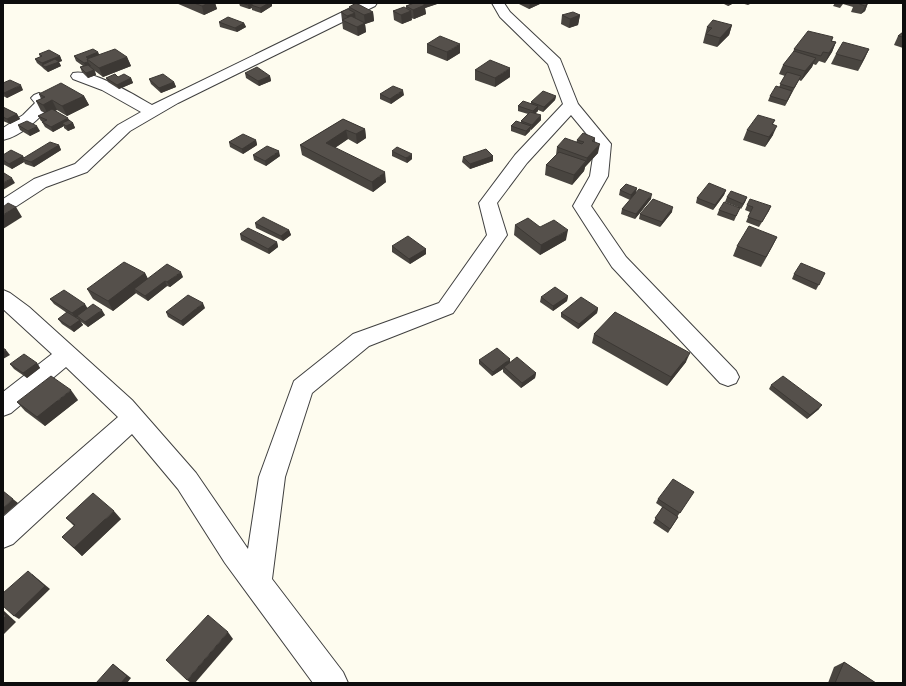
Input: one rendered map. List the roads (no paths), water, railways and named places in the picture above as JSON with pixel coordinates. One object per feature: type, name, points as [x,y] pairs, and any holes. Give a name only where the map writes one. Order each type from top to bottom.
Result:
[{"type":"street","points":[[3,207],[40,183],[81,168],[124,128],[152,112],[264,54],[371,3]]},
{"type":"street","points":[[498,3],[505,14],[555,62],[571,105],[603,144],[599,176],[582,206],[619,262],[728,377]]},
{"type":"street","points":[[78,76],[98,82],[122,93],[152,112]]},
{"type":"street","points":[[3,135],[29,118],[44,103],[39,98]]},
{"type":"street","points":[[257,582],[272,477],[302,388],[361,340],[446,308],[497,235],[488,202],[521,159],[571,105]]},
{"type":"street","points":[[3,298],[22,313],[67,354],[133,418],[187,481],[236,554],[332,683]]},
{"type":"street","points":[[3,406],[67,354]]},
{"type":"street","points":[[3,535],[133,418]]}]
